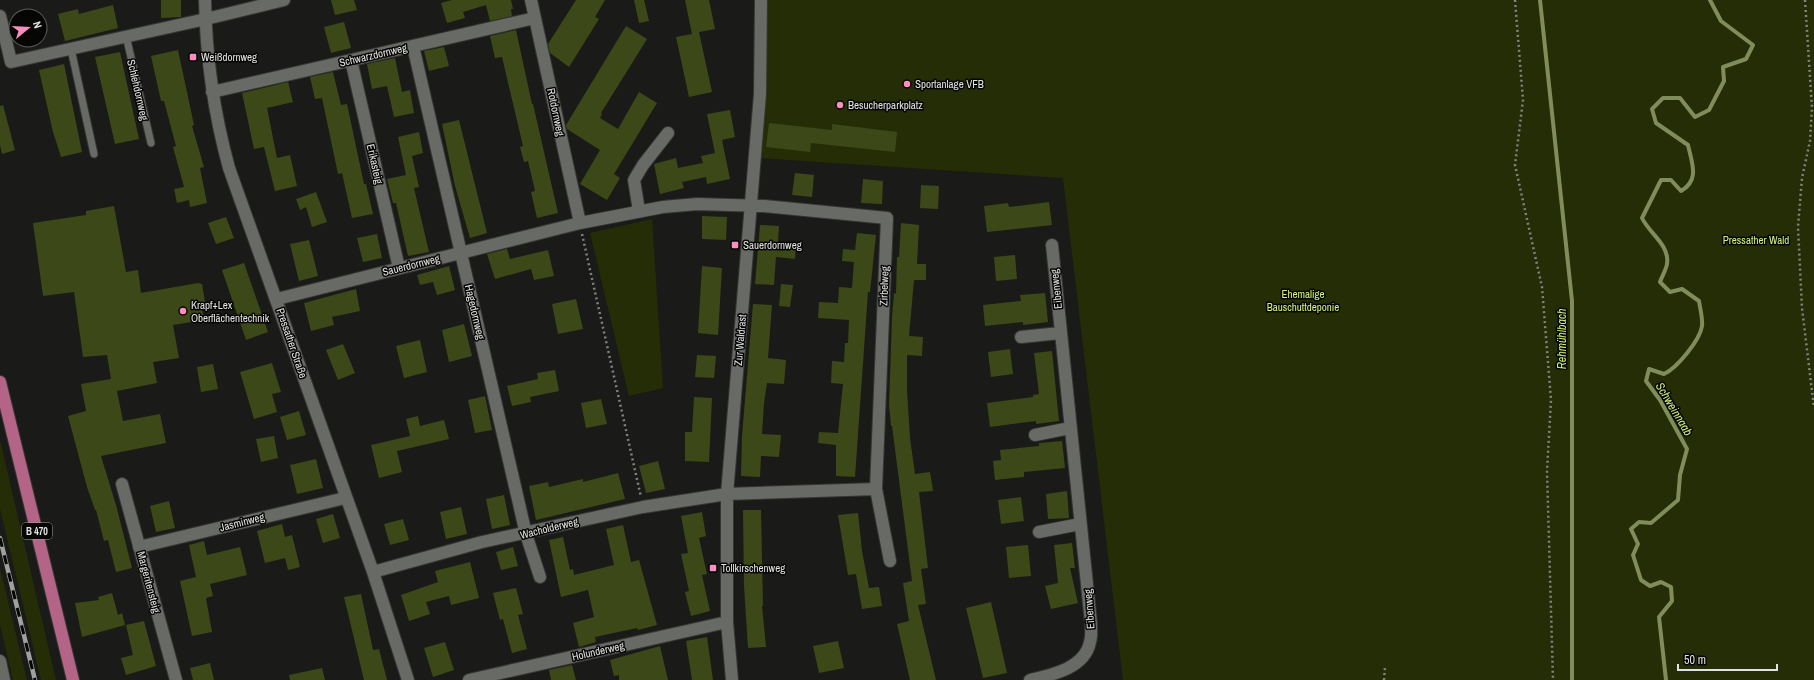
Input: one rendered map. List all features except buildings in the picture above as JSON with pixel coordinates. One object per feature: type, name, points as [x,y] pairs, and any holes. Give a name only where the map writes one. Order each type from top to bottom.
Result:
[{"type":"main road","name":"B 470","points":[[0,382],[73,680]]},
{"type":"street","name":"Pressather Straße","points":[[205,0],[208,64],[219,133],[229,168],[277,299],[345,498],[373,572],[408,680]]},
{"type":"street","points":[[0,16],[11,62],[206,19],[284,0]]},
{"type":"street","name":"Rotdornweg","points":[[532,0],[580,224]]},
{"type":"street","name":"Zur Waldrast","points":[[732,680],[727,622],[726,494],[760,87],[761,0]]},
{"type":"street","name":"Schwarzdornweg","points":[[212,92],[535,18]]},
{"type":"street","name":"Hagedornweg","points":[[413,46],[526,534],[540,577]]},
{"type":"street","name":"Erikasteig","points":[[351,60],[399,268]]},
{"type":"street","points":[[639,211],[634,180],[643,165],[668,133]]},
{"type":"street","name":"Sauerdornweg","points":[[277,299],[580,224],[639,211],[697,204],[751,206]]},
{"type":"street","name":"Zirbelweg","points":[[751,206],[887,218],[876,489],[890,561]]},
{"type":"street","name":"Eibenweg","points":[[1037,679],[1060,672],[1083,658],[1090,643],[1091,623],[1052,245]]},
{"type":"street","points":[[1021,337],[1060,332]]},
{"type":"street","points":[[1035,434],[1070,428]]},
{"type":"street","name":"Margeritensteig","points":[[122,484],[176,680]]},
{"type":"street","points":[[726,494],[876,489]]},
{"type":"street","name":"Wacholderweg","points":[[373,572],[482,542],[526,534],[567,523],[643,507],[726,494]]},
{"type":"street","name":"Jasminweg","points":[[139,547],[345,498]]},
{"type":"street","points":[[1039,532],[1080,524]]},
{"type":"street","name":"Holunderweg","points":[[469,680],[727,622]]},
{"type":"street","points":[[0,661],[4,680]]},
{"type":"lane","name":"Schlehdornweg","points":[[126,36],[151,143]]},
{"type":"lane","points":[[71,48],[94,154]]},
{"type":"path","points":[[1515,0],[1523,100],[1514,165],[1542,286],[1551,400],[1547,471],[1553,680]]},
{"type":"path","points":[[1805,0],[1812,108],[1810,141],[1802,178],[1798,227],[1802,308],[1814,408]]},
{"type":"path","points":[[580,224],[643,507]]},
{"type":"path","points":[[1384,680],[1385,667]]},
{"type":"green space","points":[[767,0],[1814,0],[1814,680],[1123,680],[1063,178],[758,158]]},
{"type":"green space","points":[[652,219],[663,388],[629,396],[590,233]]},
{"type":"green space","points":[[0,440],[56,680],[41,680],[0,509]]},
{"type":"green space","points":[[0,568],[27,680],[13,680],[0,625]]},
{"type":"waterway","name":"Rehmühlbach","points":[[1540,0],[1572,301],[1572,680]]},
{"type":"waterway","name":"Schweinnaab","points":[[1666,680],[1659,617],[1672,601],[1671,587],[1661,582],[1650,586],[1641,580],[1633,555],[1638,544],[1631,529],[1639,522],[1651,523],[1678,500],[1680,475],[1687,449],[1660,400],[1646,381],[1649,369],[1664,374],[1681,360],[1697,339],[1702,326],[1702,320],[1699,301],[1682,289],[1670,292],[1660,282],[1666,268],[1667,257],[1662,245],[1642,218],[1661,180],[1671,180],[1681,191],[1687,187],[1693,176],[1693,165],[1688,145],[1656,123],[1652,109],[1663,98],[1680,98],[1695,117],[1709,110],[1724,81],[1723,67],[1746,59],[1753,45],[1721,21],[1710,0]]},
{"type":"railway","points":[[0,538],[35,680]]},
{"type":"place","name":"Weißdornweg","points":[[193,57]]},
{"type":"place","name":"Sportanlage VFB","points":[[907,84]]},
{"type":"place","name":"Besucherparkplatz","points":[[840,105]]},
{"type":"place","name":"Sauerdornweg","points":[[735,245]]},
{"type":"place","name":"Krapf+Lex Oberflächentechnik","points":[[183,311]]},
{"type":"place","name":"Tollkirschenweg","points":[[713,568]]},
{"type":"park label","name":"Pressather Wald","points":[[1756,240]]},
{"type":"park label","name":"Ehemalige Bauschuttdeponie","points":[[1303,300]]}]
